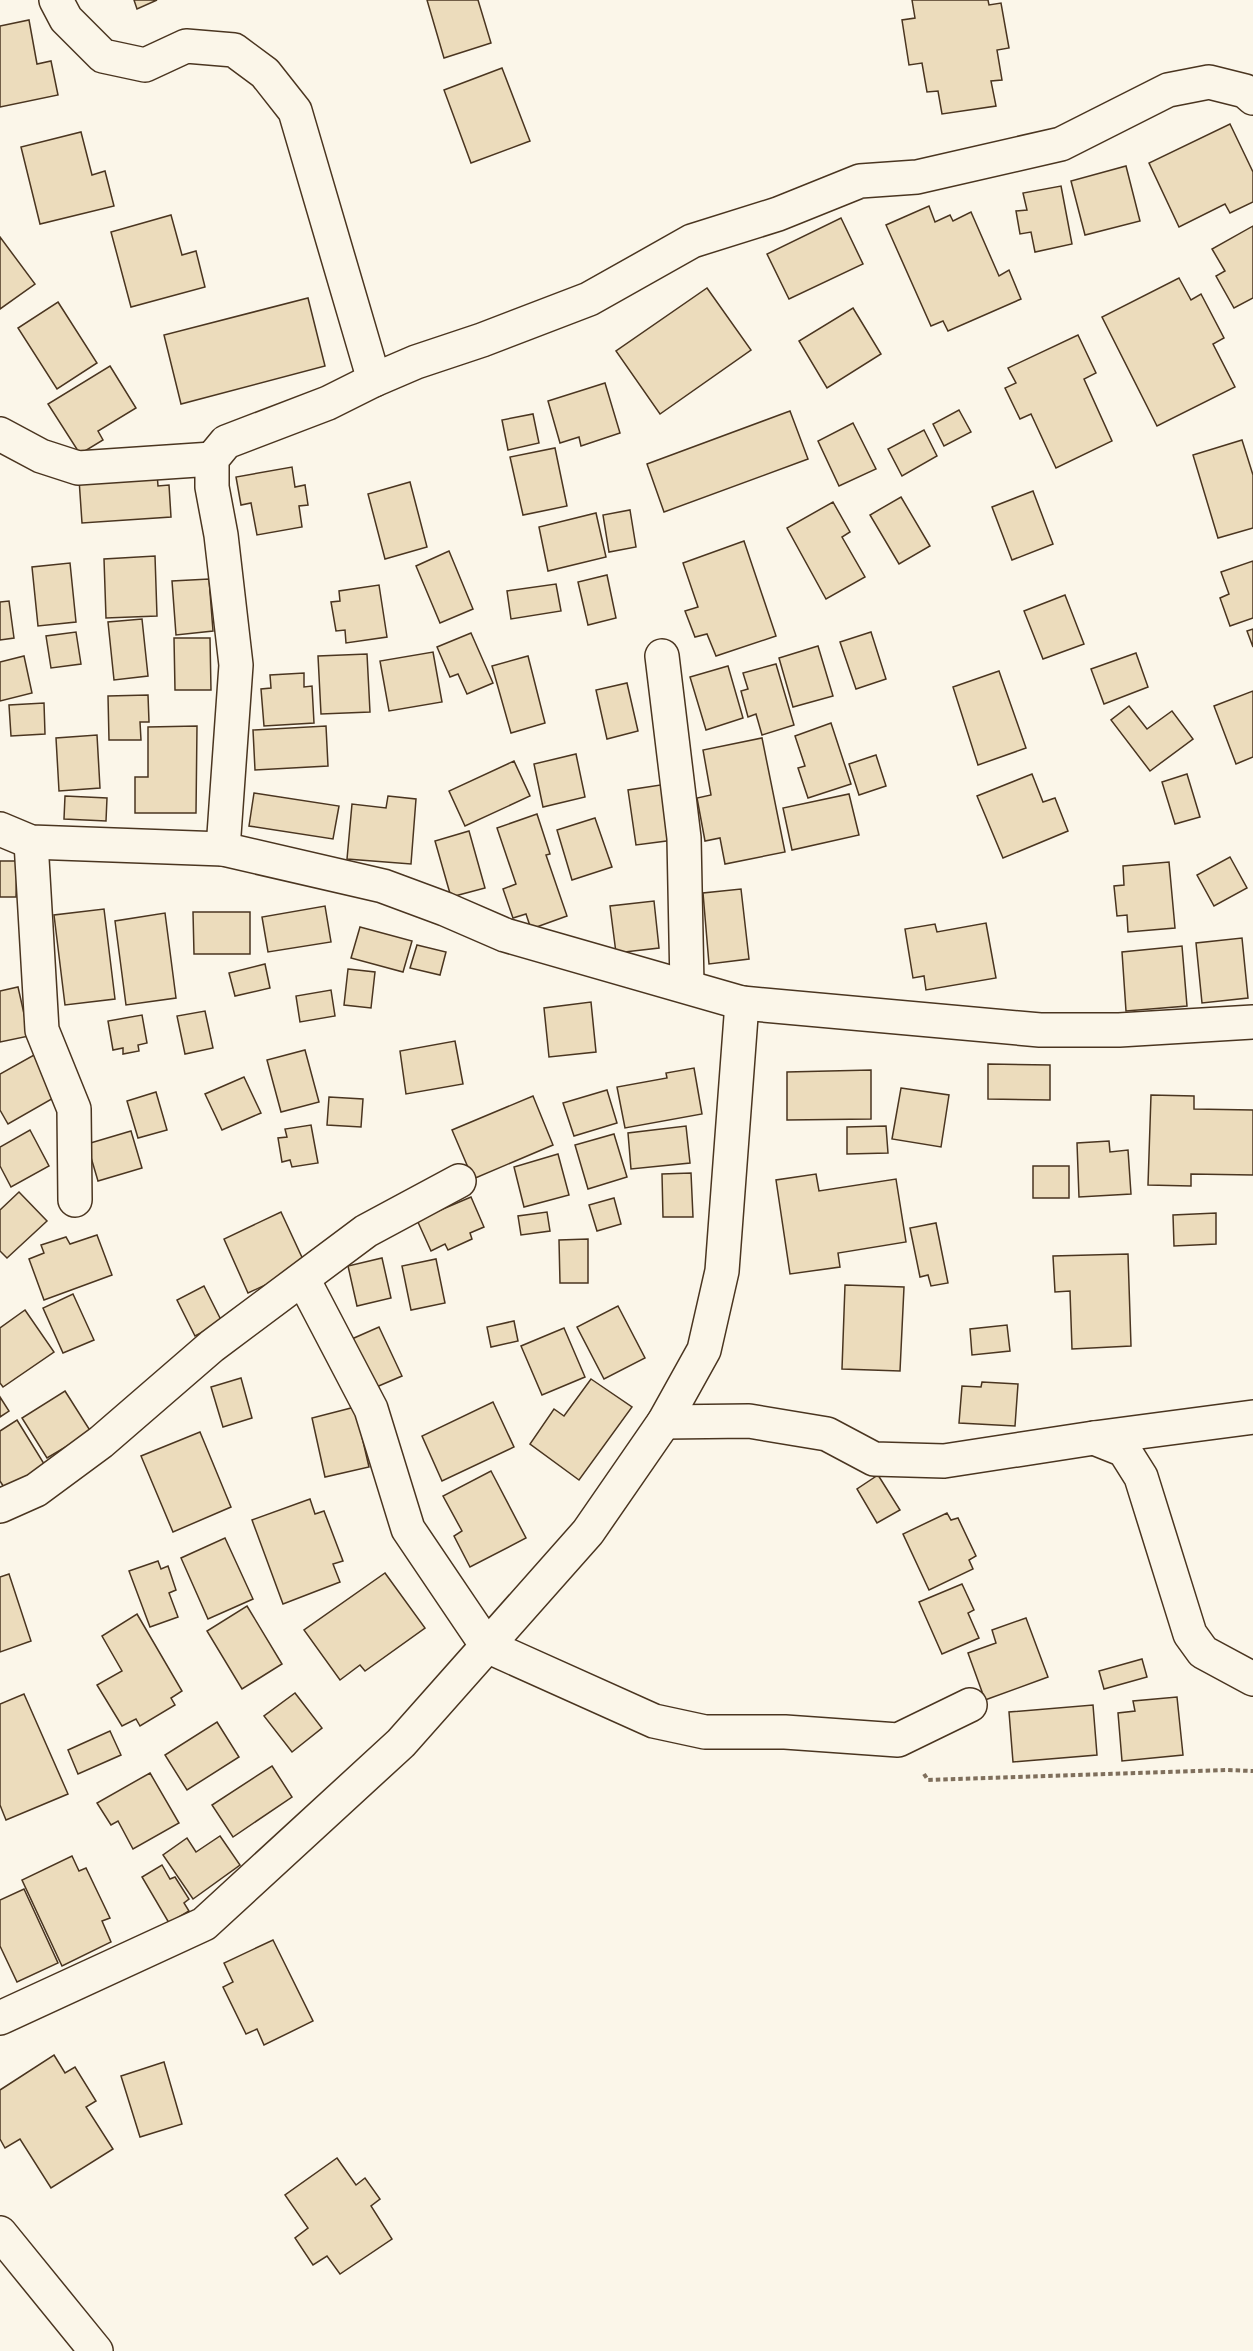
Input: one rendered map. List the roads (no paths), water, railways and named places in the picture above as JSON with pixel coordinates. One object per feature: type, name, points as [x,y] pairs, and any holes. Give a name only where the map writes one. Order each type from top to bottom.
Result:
[{"type":"street","points":[[56,0],[66,19],[103,56],[145,65],[186,46],[234,50],[265,73],[295,111],[374,380]]},
{"type":"street","points":[[223,849],[236,665],[221,535],[212,487],[212,459],[226,442],[328,403],[374,380],[588,299],[692,241],[778,214],[860,181],[917,177],[1060,144],[1168,90],[1209,82],[1245,92],[1253,98]]},
{"type":"street","points":[[0,434],[41,456],[78,468],[212,459]]},
{"type":"street","points":[[662,656],[684,838],[687,986]]},
{"type":"street","points":[[0,828],[31,842],[223,849],[383,886],[446,909],[505,935],[742,1003],[1040,1030],[1119,1030],[1253,1022]]},
{"type":"street","points":[[31,842],[42,1030],[74,1108],[75,1200]]},
{"type":"street","points":[[0,2018],[204,1924],[401,1743],[588,1532],[664,1422],[704,1350],[722,1271],[742,1003]]},
{"type":"street","points":[[0,1506],[36,1490],[100,1442],[212,1346],[366,1231],[459,1181]]},
{"type":"street","points":[[303,1279],[371,1409],[408,1529],[487,1646],[654,1721],[705,1732],[785,1732],[898,1740],[970,1705]]},
{"type":"street","points":[[664,1422],[749,1421],[827,1434],[874,1458],[944,1461],[1253,1417]]},
{"type":"street","points":[[1094,1438],[1125,1450],[1141,1477],[1190,1634],[1203,1652],[1253,1679]]},
{"type":"street","points":[[0,2233],[96,2351]]}]
